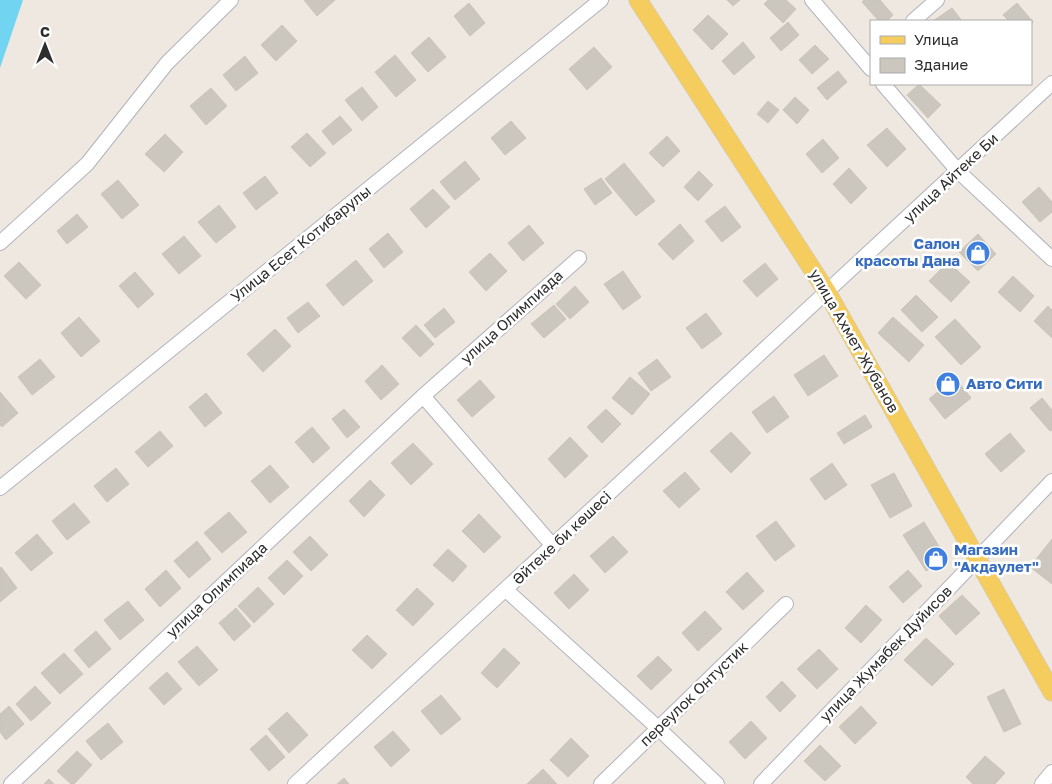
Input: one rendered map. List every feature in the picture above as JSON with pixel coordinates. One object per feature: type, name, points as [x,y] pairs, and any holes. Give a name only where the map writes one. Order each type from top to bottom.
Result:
[{"type":"main road","name":"улица Ахмет Жубанов","points":[[638,0],[827,292],[1052,692]]},
{"type":"street","points":[[0,243],[86,164],[167,63],[231,0]]},
{"type":"street","name":"Улица Есет Котибарулы","points":[[0,488],[602,0]]},
{"type":"street","points":[[812,0],[869,64]]},
{"type":"street","points":[[914,20],[936,0]]},
{"type":"street","name":"улица Айтеке Би","points":[[827,292],[1052,83]]},
{"type":"street","points":[[884,85],[958,171],[1052,259]]},
{"type":"street","name":"улица Олимпиада","points":[[11,784],[423,396],[579,258]]},
{"type":"street","name":"Әйтеке би көшесі","points":[[295,784],[827,292]]},
{"type":"street","points":[[423,396],[553,546]]},
{"type":"street","name":"улица Жумабек Дуйисов","points":[[761,784],[1052,481]]},
{"type":"street","points":[[506,590],[717,784]]},
{"type":"street","name":"переулок Онтустик","points":[[601,784],[786,604]]},
{"type":"street","points":[[1042,784],[1052,772]]},
{"type":"water","points":[[0,0],[23,0],[0,68]]},
{"type":"building","points":[[304,0],[335,0],[317,16]]},
{"type":"building","points":[[727,0],[740,0],[733,6]]},
{"type":"building","points":[[768,0],[786,0],[796,9],[783,23],[764,4]]},
{"type":"building","points":[[864,0],[880,0],[893,15],[888,20],[878,20],[862,2]]},
{"type":"building","points":[[469,3],[485,23],[470,36],[454,16]]},
{"type":"building","points":[[1017,3],[1031,20],[1008,20],[1003,15]]},
{"type":"building","points":[[952,8],[961,20],[934,20]]},
{"type":"building","points":[[708,15],[728,34],[712,50],[693,30]]},
{"type":"building","points":[[788,22],[799,35],[781,51],[770,38]]},
{"type":"building","points":[[282,25],[297,41],[276,61],[261,45]]},
{"type":"building","points":[[429,37],[446,57],[428,72],[411,53]]},
{"type":"building","points":[[743,42],[755,57],[734,75],[722,61]]},
{"type":"building","points":[[815,45],[829,59],[812,74],[799,60]]},
{"type":"building","points":[[594,47],[612,67],[587,90],[569,69]]},
{"type":"building","points":[[395,55],[416,80],[396,97],[375,72]]},
{"type":"building","points":[[245,56],[258,73],[236,91],[223,75]]},
{"type":"building","points":[[838,71],[847,82],[827,100],[817,88]]},
{"type":"building","points":[[920,85],[941,105],[928,118],[907,95]]},
{"type":"building","points":[[362,87],[378,107],[362,121],[345,100]]},
{"type":"building","points":[[211,88],[227,106],[206,125],[190,106]]},
{"type":"building","points":[[795,97],[809,110],[797,124],[783,110]]},
{"type":"building","points":[[768,101],[779,110],[768,123],[757,114]]},
{"type":"building","points":[[340,116],[352,130],[333,145],[322,131]]},
{"type":"building","points":[[511,121],[526,138],[505,155],[491,138]]},
{"type":"building","points":[[887,128],[906,149],[887,167],[867,145]]},
{"type":"building","points":[[307,133],[326,153],[310,167],[291,147]]},
{"type":"building","points":[[165,134],[183,152],[164,172],[145,154]]},
{"type":"building","points":[[667,136],[680,151],[663,167],[649,153]]},
{"type":"building","points":[[823,139],[839,158],[822,173],[806,154]]},
{"type":"building","points":[[465,161],[480,179],[455,200],[440,182]]},
{"type":"building","points":[[624,163],[655,201],[636,216],[605,179]]},
{"type":"building","points":[[849,168],[867,188],[851,204],[833,184]]},
{"type":"building","points":[[699,171],[713,185],[698,201],[684,187]]},
{"type":"building","points":[[265,176],[278,193],[256,210],[243,193]]},
{"type":"building","points":[[601,178],[612,193],[595,205],[584,189]]},
{"type":"building","points":[[118,180],[139,205],[122,219],[101,194]]},
{"type":"building","points":[[1039,187],[1052,202],[1052,212],[1040,222],[1022,202]]},
{"type":"building","points":[[433,189],[450,207],[426,228],[410,209]]},
{"type":"building","points":[[219,205],[236,227],[216,243],[198,222]]},
{"type":"building","points":[[725,206],[741,227],[722,242],[705,221]]},
{"type":"building","points":[[77,214],[88,227],[67,244],[57,231]]},
{"type":"building","points":[[680,224],[694,241],[673,260],[658,244]]},
{"type":"building","points":[[529,225],[544,243],[523,261],[508,243]]},
{"type":"building","points":[[388,233],[403,252],[384,268],[369,249]]},
{"type":"building","name":"Салон красоты Дана","points":[[978,234],[996,254],[978,271],[959,252]]},
{"type":"building","points":[[184,236],[201,256],[179,274],[162,254]]},
{"type":"building","points":[[490,253],[507,271],[486,291],[469,272]]},
{"type":"building","points":[[356,260],[373,281],[343,306],[326,285]]},
{"type":"building","points":[[19,262],[41,285],[26,299],[4,276]]},
{"type":"building","points":[[948,262],[970,282],[951,302],[929,281]]},
{"type":"building","points":[[765,263],[778,279],[757,297],[743,281]]},
{"type":"building","points":[[623,271],[641,297],[623,310],[604,284]]},
{"type":"building","points":[[135,272],[154,294],[138,308],[119,286]]},
{"type":"building","points":[[1013,276],[1034,296],[1020,312],[998,292]]},
{"type":"building","points":[[575,286],[589,302],[570,319],[556,304]]},
{"type":"building","points":[[916,295],[938,317],[922,332],[901,310]]},
{"type":"building","points":[[308,302],[320,316],[298,333],[287,318]]},
{"type":"building","points":[[554,305],[566,319],[544,338],[531,324]]},
{"type":"building","points":[[1048,306],[1052,310],[1052,338],[1034,321]]},
{"type":"building","points":[[444,308],[455,322],[435,338],[424,325]]},
{"type":"building","points":[[706,313],[722,334],[702,349],[686,328]]},
{"type":"building","points":[[79,317],[100,341],[81,357],[61,333]]},
{"type":"building","points":[[893,317],[924,345],[909,362],[878,333]]},
{"type":"building","points":[[955,319],[981,347],[961,365],[935,337]]},
{"type":"building","points":[[416,325],[434,344],[420,357],[402,338]]},
{"type":"building","points":[[275,329],[291,346],[263,372],[247,354]]},
{"type":"building","points":[[824,355],[838,376],[808,396],[794,375]]},
{"type":"building","points":[[40,359],[55,377],[32,395],[18,377]]},
{"type":"building","points":[[657,359],[671,377],[651,391],[638,373]]},
{"type":"building","points":[[382,365],[399,384],[381,400],[365,381]]},
{"type":"building","points":[[630,377],[650,394],[632,415],[612,398]]},
{"type":"building","points":[[955,378],[971,398],[945,419],[929,399]]},
{"type":"building","points":[[480,380],[495,397],[472,417],[457,400]]},
{"type":"building","points":[[0,392],[18,413],[2,427],[0,425]]},
{"type":"building","points":[[206,393],[222,413],[205,427],[189,407]]},
{"type":"building","points":[[774,396],[789,417],[767,433],[752,412]]},
{"type":"building","points":[[1042,398],[1052,410],[1052,430],[1050,431],[1030,408]]},
{"type":"building","points":[[344,409],[360,427],[347,438],[332,419]]},
{"type":"building","points":[[606,409],[621,424],[602,443],[587,427]]},
{"type":"building","points":[[865,415],[872,427],[844,444],[837,433]]},
{"type":"building","points":[[312,427],[330,448],[313,463],[295,442]]},
{"type":"building","points":[[160,431],[173,446],[148,467],[135,452]]},
{"type":"building","points":[[731,432],[751,453],[731,473],[710,451]]},
{"type":"building","points":[[1010,433],[1025,451],[1001,472],[985,454]]},
{"type":"building","points":[[570,437],[588,456],[565,478],[548,459]]},
{"type":"building","points":[[413,443],[433,464],[411,485],[391,463]]},
{"type":"building","points":[[832,463],[847,485],[825,500],[810,479]]},
{"type":"building","points":[[270,465],[289,487],[270,503],[251,481]]},
{"type":"building","points":[[116,468],[129,484],[107,502],[94,486]]},
{"type":"building","points":[[685,472],[700,489],[679,508],[663,491]]},
{"type":"building","points":[[894,473],[912,506],[890,518],[871,485]]},
{"type":"building","points":[[370,480],[385,495],[364,517],[349,501]]},
{"type":"building","points":[[74,503],[90,522],[67,540],[52,521]]},
{"type":"building","points":[[229,512],[247,532],[222,553],[204,533]]},
{"type":"building","points":[[479,514],[501,537],[484,553],[462,531]]},
{"type":"building","points":[[776,521],[795,546],[775,561],[756,536]]},
{"type":"building","points":[[924,522],[946,558],[926,571],[903,535]]},
{"type":"building","points":[[37,534],[53,553],[31,571],[15,553]]},
{"type":"building","points":[[310,536],[328,555],[311,571],[293,552]]},
{"type":"building","points":[[613,536],[628,552],[605,573],[590,556]]},
{"type":"building","points":[[1052,539],[1052,584],[1030,567]]},
{"type":"building","points":[[197,541],[211,559],[189,578],[174,561]]},
{"type":"building","points":[[448,549],[467,566],[453,582],[433,565]]},
{"type":"building","points":[[287,560],[303,576],[284,595],[268,578]]},
{"type":"building","points":[[0,568],[17,588],[0,602]]},
{"type":"building","points":[[166,570],[181,588],[160,607],[145,589]]},
{"type":"building","points":[[908,570],[922,586],[903,603],[889,587]]},
{"type":"building","points":[[747,572],[764,591],[743,610],[726,592]]},
{"type":"building","points":[[574,574],[589,590],[569,609],[554,593]]},
{"type":"building","points":[[258,587],[274,604],[254,623],[238,606]]},
{"type":"building","points":[[417,588],[434,604],[413,626],[396,610]]},
{"type":"building","points":[[962,595],[980,613],[956,635],[939,616]]},
{"type":"building","points":[[128,601],[144,620],[120,640],[104,620]]},
{"type":"building","points":[[866,605],[882,620],[861,643],[845,628]]},
{"type":"building","points":[[236,608],[251,626],[234,641],[219,623]]},
{"type":"building","points":[[705,611],[722,629],[698,651],[682,633]]},
{"type":"building","points":[[96,631],[111,649],[89,668],[74,650]]},
{"type":"building","points":[[367,635],[387,654],[372,669],[352,650]]},
{"type":"building","points":[[926,638],[954,664],[932,686],[904,660]]},
{"type":"building","points":[[197,646],[218,670],[199,686],[178,662]]},
{"type":"building","points":[[504,648],[520,663],[497,688],[481,673]]},
{"type":"building","points":[[819,649],[838,669],[817,689],[797,669]]},
{"type":"building","points":[[64,653],[83,674],[60,694],[41,673]]},
{"type":"building","points":[[658,656],[672,670],[651,690],[637,676]]},
{"type":"building","points":[[167,672],[182,689],[164,705],[149,688]]},
{"type":"building","points":[[782,681],[796,696],[780,712],[766,697]]},
{"type":"building","points":[[35,686],[51,703],[31,721],[16,704]]},
{"type":"building","points":[[1004,689],[1021,724],[1004,732],[987,697]]},
{"type":"building","points":[[441,695],[461,719],[441,735],[421,711]]},
{"type":"building","points":[[9,706],[24,724],[6,740],[0,732],[0,714]]},
{"type":"building","points":[[861,706],[877,723],[855,744],[839,727]]},
{"type":"building","points":[[287,712],[308,735],[289,753],[268,729]]},
{"type":"building","points":[[751,721],[767,738],[745,759],[729,742]]},
{"type":"building","points":[[108,723],[123,742],[101,760],[86,741]]},
{"type":"building","points":[[393,731],[410,750],[391,767],[374,747]]},
{"type":"building","points":[[266,735],[285,757],[269,771],[250,749]]},
{"type":"building","points":[[571,738],[589,756],[568,777],[550,760]]},
{"type":"building","points":[[820,745],[841,766],[825,781],[804,761]]},
{"type":"building","points":[[77,751],[92,765],[74,784],[71,784],[57,771]]},
{"type":"building","points":[[985,756],[1005,773],[995,784],[973,784],[966,777]]},
{"type":"building","points":[[543,769],[557,784],[527,784]]},
{"type":"building","points":[[344,778],[349,784],[337,784]]},
{"type":"building","points":[[49,779],[54,784],[44,784]]},
{"type":"place","name":"Салон красоты Дана","points":[[978,253]]},
{"type":"place","name":"Авто Сити","points":[[948,384]]},
{"type":"place","name":"Магазин \"Акдаулет\"","points":[[936,559]]}]
